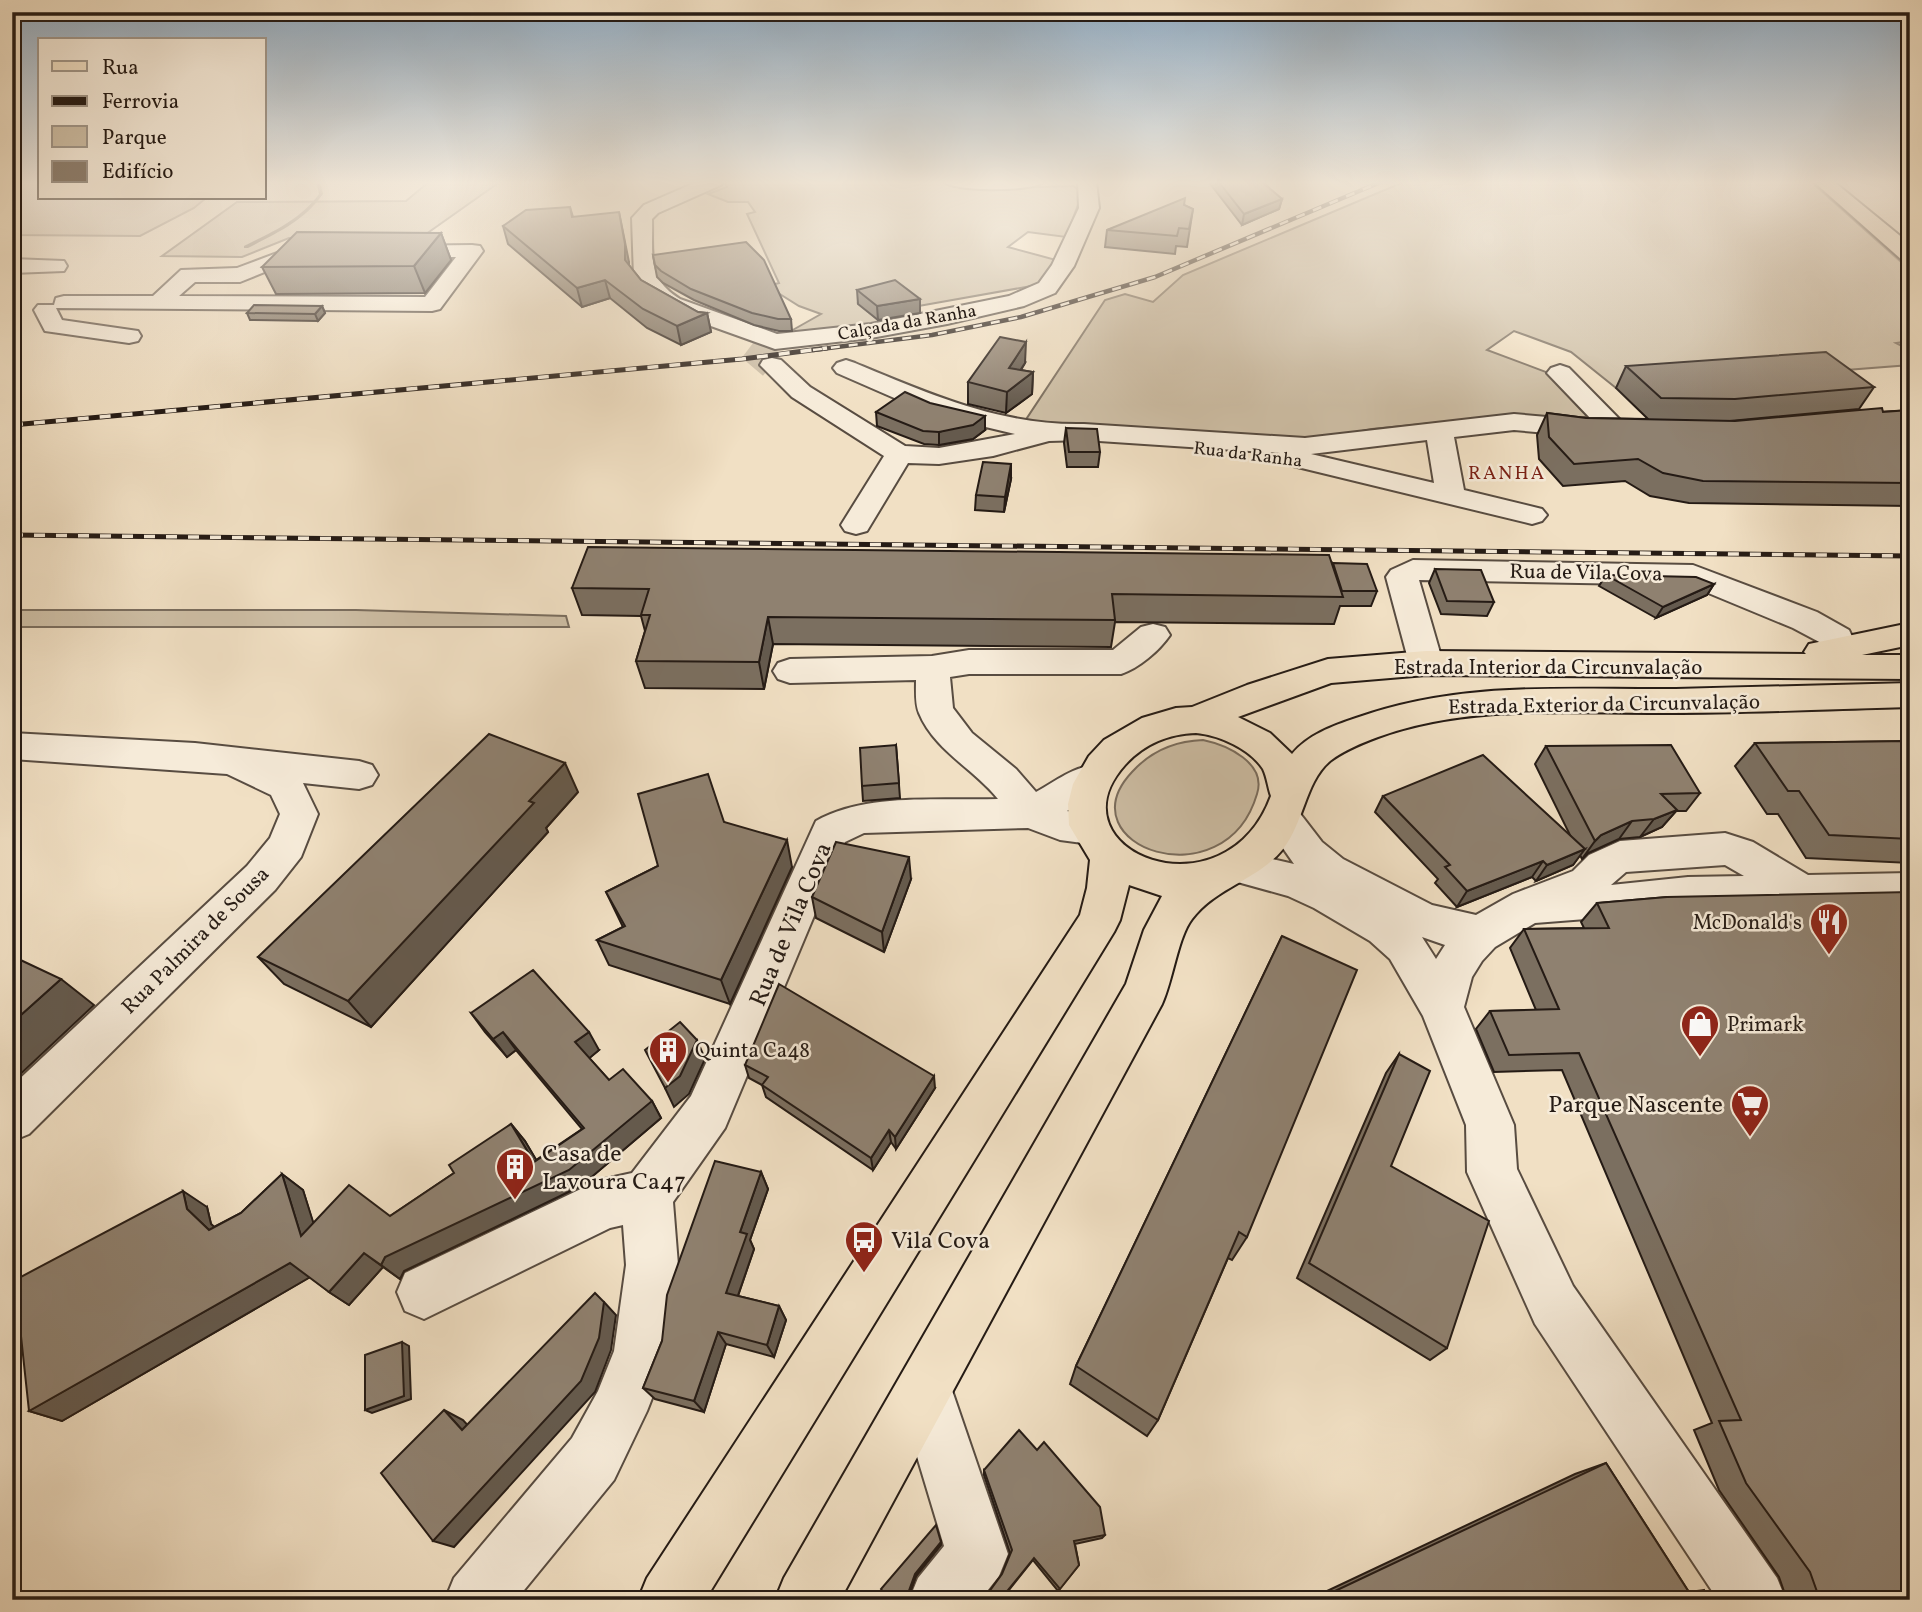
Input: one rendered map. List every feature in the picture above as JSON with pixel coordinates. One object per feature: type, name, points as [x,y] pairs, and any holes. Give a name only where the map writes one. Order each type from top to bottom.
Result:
[{"type":"main road","points":[[1690,666],[1841,649],[1910,634]]},
{"type":"main road","name":"Estrada Interior da Circunvalação","points":[[1196,720],[1259,694],[1328,671],[1426,663],[1910,667]]},
{"type":"main road","name":"Estrada Exterior da Circunvalação","points":[[1285,806],[1305,764],[1322,747],[1368,726],[1434,708],[1510,702],[1782,700],[1910,695]]},
{"type":"main road","points":[[1782,700],[1910,711]]},
{"type":"main road","points":[[669,1600],[1099,920],[1108,888],[1100,842],[1087,802],[1095,776],[1112,755],[1139,734],[1166,724],[1196,720],[1231,726],[1262,746],[1281,768],[1285,806],[1264,844],[1177,907],[1165,930],[1146,990],[806,1600]]},
{"type":"main road","points":[[1100,842],[1144,876],[1175,881],[1225,871]]},
{"type":"street","points":[[159,303],[188,275],[240,275],[287,256]]},
{"type":"street","points":[[129,337],[53,326],[55,306],[159,303],[432,304],[468,256]]},
{"type":"street","points":[[643,256],[643,278],[655,292],[671,304],[691,311],[697,318],[735,335],[750,347]]},
{"type":"street","name":"Calçada da Ranha","points":[[691,311],[779,349],[1016,301],[1046,288],[1067,256]]},
{"type":"street","points":[[12,266],[56,266]]},
{"type":"street","points":[[779,349],[801,392],[899,454],[856,525]]},
{"type":"street","points":[[846,368],[940,408],[1048,433]]},
{"type":"street","name":"Rua da Ranha","points":[[899,454],[939,456],[993,448],[1048,433],[1084,432],[1306,446],[1514,422],[1575,429],[1630,430],[1560,373]]},
{"type":"street","points":[[1439,430],[1450,495]]},
{"type":"street","name":"Rua da Ranha","points":[[1084,432],[1126,442],[1286,456],[1532,515]]},
{"type":"street","name":"Rua de Vila Cova","points":[[1426,663],[1402,577],[1413,570],[1693,575],[1805,620],[1837,638],[1841,649]]},
{"type":"street","points":[[790,671],[932,668],[970,662],[1121,662],[1153,635]]},
{"type":"street","points":[[932,668],[935,711],[959,742],[1003,779],[1031,813]]},
{"type":"street","points":[[12,746],[143,752],[359,775]]},
{"type":"street","name":"Rua Palmira de Sousa","points":[[12,1118],[261,878],[287,846],[299,814],[285,785],[233,761]]},
{"type":"street","name":"Rua de Vila Cova","points":[[1031,813],[1095,776]]},
{"type":"street","points":[[1285,806],[1308,853],[1329,870],[1419,918],[1452,929],[1480,934]]},
{"type":"street","name":"Rua de Vila Cova","points":[[647,1195],[708,1112],[830,832],[849,821],[864,818],[1031,813],[1100,842]]},
{"type":"street","points":[[1225,871],[1296,881],[1329,896],[1385,928],[1405,946],[1442,1007],[1490,1125],[1492,1172],[1554,1305],[1755,1600]]},
{"type":"street","points":[[1442,1007],[1452,971],[1480,934],[1528,906],[1597,903],[1688,894],[1910,890]]},
{"type":"street","points":[[424,1292],[605,1204],[647,1195],[652,1265],[642,1352],[618,1411],[593,1459],[476,1600]]},
{"type":"street","points":[[925,1390],[977,1554],[940,1600]]},
{"type":"green space","points":[[767,256],[1042,256],[1056,260],[1037,285],[913,307],[859,304],[885,326],[775,340],[821,314],[799,306],[767,286],[779,283]]},
{"type":"green space","points":[[1228,256],[1895,256],[1910,270],[1910,341],[1896,343],[1910,350],[1910,365],[1616,388],[1571,352],[1514,331],[1487,350],[1554,375],[1593,414],[1576,420],[1517,417],[1453,421],[1372,429],[1320,439],[1266,439],[1025,421],[1105,300],[1125,294],[1153,302],[1183,275]]},
{"type":"green space","points":[[12,610],[356,610],[566,616],[569,627],[12,627]]},
{"type":"green space","points":[[1203,740],[1223,746],[1243,757],[1256,773],[1259,783],[1257,794],[1240,827],[1214,847],[1185,854],[1157,852],[1133,840],[1118,822],[1116,799],[1132,772],[1147,758],[1164,748]]},
{"type":"building","points":[[273,256],[422,256],[414,266],[262,267]]},
{"type":"building","points":[[539,256],[625,256],[625,260],[641,280],[698,312],[707,313],[677,326],[643,309],[605,280],[577,288]]},
{"type":"building","points":[[653,256],[760,256],[791,319],[752,313],[691,289],[655,265]]},
{"type":"building","points":[[895,280],[920,299],[877,306],[857,290]]},
{"type":"building","points":[[254,305],[322,306],[315,314],[247,313]]},
{"type":"building","points":[[1000,337],[1026,342],[1009,368],[1033,372],[1007,392],[968,382]]},
{"type":"building","points":[[1826,352],[1874,387],[1735,399],[1661,398],[1626,366]]},
{"type":"building","points":[[905,392],[930,403],[985,416],[973,425],[939,432],[923,431],[876,412]]},
{"type":"building","points":[[1882,408],[1883,412],[1910,410],[1910,483],[1703,481],[1663,473],[1638,459],[1574,464],[1549,437],[1547,413],[1586,418],[1735,421]]},
{"type":"building","points":[[1066,428],[1097,429],[1100,452],[1069,452]]},
{"type":"building","points":[[983,462],[1011,464],[1005,497],[976,495]]},
{"type":"building","points":[[588,547],[1329,555],[1343,597],[1112,594],[1115,620],[768,617],[759,662],[636,661],[650,615],[641,615],[649,589],[572,588]]},
{"type":"building","points":[[1333,563],[1367,564],[1377,591],[1342,591]]},
{"type":"building","points":[[1435,569],[1481,570],[1494,602],[1447,601]]},
{"type":"building","points":[[1606,575],[1696,577],[1714,584],[1663,607]]},
{"type":"building","points":[[489,734],[565,763],[529,801],[534,803],[348,1001],[258,957]]},
{"type":"building","points":[[1910,741],[1910,839],[1829,835],[1799,791],[1788,791],[1755,743]]},
{"type":"building","points":[[896,745],[899,783],[862,786],[860,748]]},
{"type":"building","points":[[1671,745],[1700,793],[1661,794],[1677,810],[1654,819],[1632,821],[1601,835],[1595,841],[1546,746]]},
{"type":"building","points":[[1483,755],[1585,849],[1547,865],[1543,861],[1467,891],[1445,867],[1450,865],[1383,796]]},
{"type":"building","points":[[708,774],[724,822],[787,840],[721,980],[597,940],[625,926],[606,892],[658,866],[638,794]]},
{"type":"building","points":[[836,842],[909,857],[882,932],[812,897]]},
{"type":"building","name":"Parque Nascente","points":[[1910,892],[1910,1600],[1820,1600],[1810,1572],[1746,1483],[1719,1421],[1741,1420],[1579,1053],[1509,1055],[1490,1011],[1559,1009],[1524,929],[1609,928],[1597,903],[1667,897]]},
{"type":"building","points":[[1282,936],[1357,970],[1247,1237],[1239,1232],[1158,1420],[1076,1366]]},
{"type":"building","points":[[12,956],[61,979],[12,1023]]},
{"type":"building","points":[[533,970],[589,1032],[575,1042],[609,1080],[623,1069],[652,1101],[569,1170],[385,1257],[381,1265],[364,1253],[329,1292],[290,1263],[29,1411],[15,1280],[183,1191],[187,1209],[209,1230],[241,1213],[282,1174],[301,1236],[349,1185],[390,1216],[454,1173],[449,1165],[511,1124],[534,1162],[584,1128],[503,1032],[493,1039],[471,1013]]},
{"type":"building","points":[[779,984],[934,1076],[895,1137],[889,1130],[871,1158],[762,1085],[768,1077],[745,1065]]},
{"type":"building","points":[[680,1022],[697,1040],[680,1076],[665,1088],[645,1050]]},
{"type":"building","points":[[1399,1054],[1430,1071],[1391,1166],[1489,1221],[1447,1348],[1309,1263]]},
{"type":"building","points":[[715,1161],[761,1172],[740,1232],[747,1234],[726,1293],[779,1306],[767,1345],[718,1332],[694,1401],[643,1388],[662,1341],[667,1295]]},
{"type":"building","points":[[595,1293],[604,1302],[599,1338],[581,1381],[433,1541],[381,1473],[444,1410],[462,1430]]},
{"type":"building","points":[[402,1342],[404,1396],[365,1410],[365,1355]]},
{"type":"building","points":[[1019,1430],[1037,1450],[1044,1442],[1100,1507],[1105,1535],[1074,1541],[1079,1565],[1060,1589],[1034,1558],[1000,1600],[983,1600],[1002,1574],[1012,1550],[984,1470]]},
{"type":"building","points":[[1606,1463],[1692,1597],[1704,1590],[1710,1600],[1316,1600]]},
{"type":"building","points":[[936,1525],[941,1542],[915,1574],[906,1599],[983,1600],[889,1600],[881,1589]]},
{"type":"tunnel","points":[[750,347],[754,350]]},
{"type":"tunnel","points":[[752,348],[772,365]]},
{"type":"railway","points":[[813,350],[932,335],[1021,317],[1155,277],[1204,256]]},
{"type":"railway","points":[[12,425],[742,359],[827,348]]},
{"type":"railway","points":[[12,535],[1910,556]]},
{"type":"place","name":"McDonald's","points":[[1829,956]]},
{"type":"place","name":"Primark","points":[[1700,1058]]},
{"type":"place","name":"Quinta Ca48","points":[[668,1084]]},
{"type":"place","name":"Parque Nascente","points":[[1750,1138]]},
{"type":"place","name":"Casa de Lavoura Ca47","points":[[515,1201]]},
{"type":"place","name":"Vila Cova","points":[[864,1274]]},
{"type":"district","name":"RANHA","points":[[1507,472]]}]
